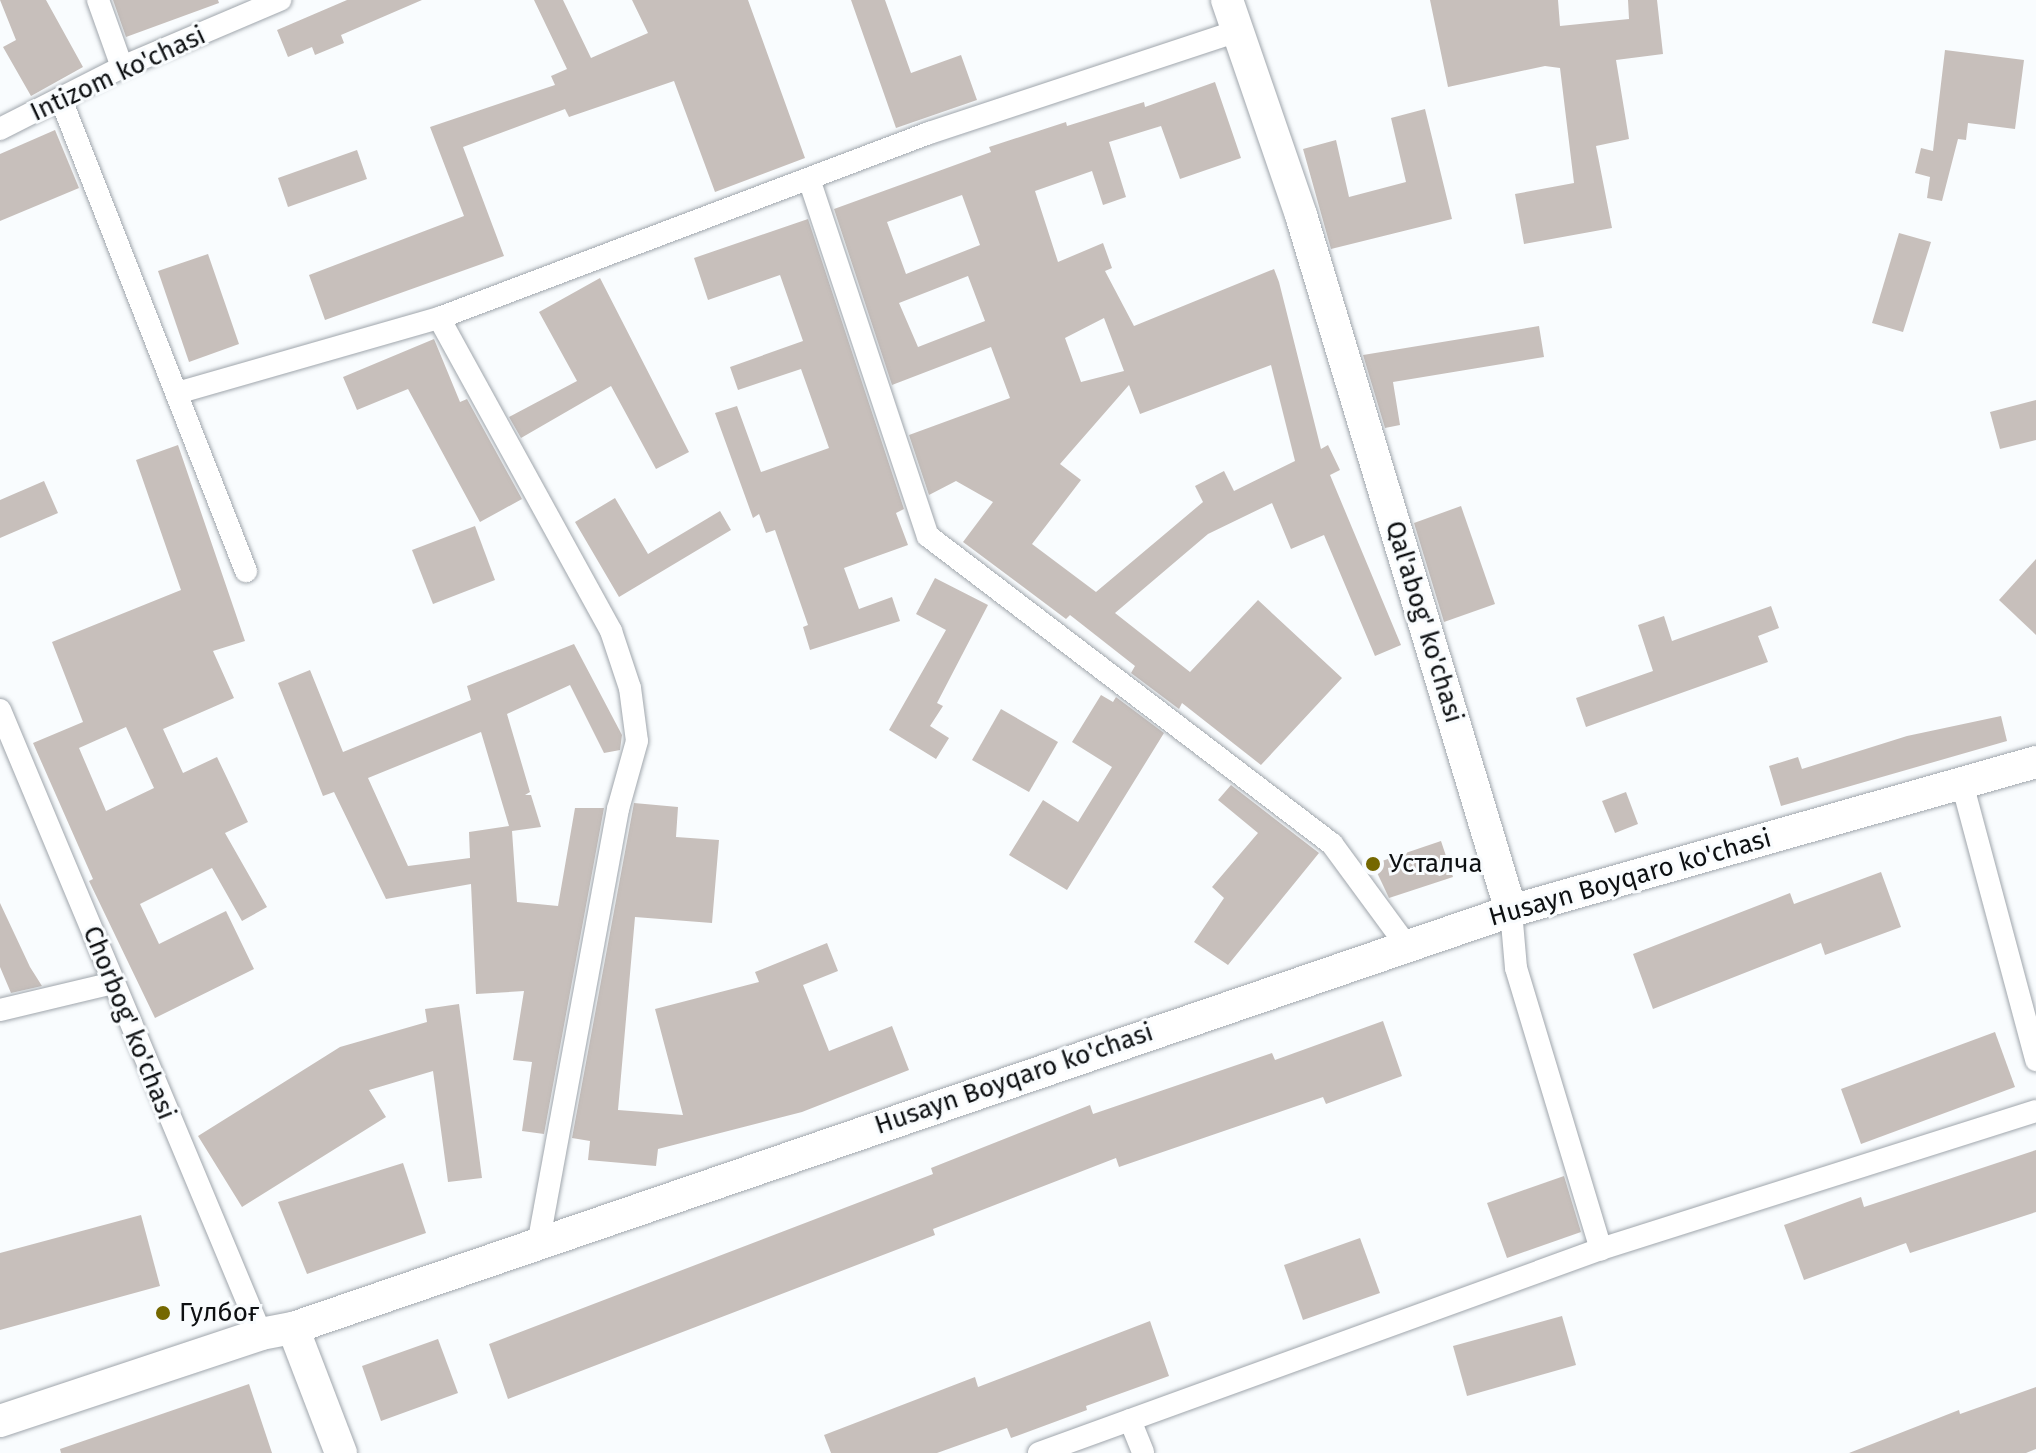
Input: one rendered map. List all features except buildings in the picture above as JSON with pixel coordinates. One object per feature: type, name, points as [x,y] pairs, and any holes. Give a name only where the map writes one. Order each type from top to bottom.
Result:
[{"type":"main road","name":"Qal'abog' ko'chasi","points":[[1227,0],[1301,215],[1511,911]]},
{"type":"main road","name":"Husayn Boyqaro ko'chasi","points":[[0,1421],[261,1334],[293,1328],[539,1240],[1511,911],[2036,762]]},
{"type":"main road","points":[[293,1328],[341,1453]]},
{"type":"street","points":[[98,0],[122,67]]},
{"type":"street","name":"Intizom ko'chasi","points":[[0,129],[62,102],[122,67],[280,0]]},
{"type":"street","points":[[177,393],[439,318],[809,179],[1238,31]]},
{"type":"street","points":[[62,102],[246,571]]},
{"type":"street","points":[[809,179],[928,536],[1332,844],[1407,946]]},
{"type":"street","points":[[439,318],[611,631],[630,688],[637,741],[618,809],[539,1240]]},
{"type":"street","name":"Сhorbog' ko'chasi","points":[[0,710],[261,1334]]},
{"type":"street","points":[[1962,783],[2036,1060]]},
{"type":"street","name":"Qal'abog' ko'chasi","points":[[1511,911],[1516,968],[1601,1249]]},
{"type":"street","points":[[0,1010],[113,983]]},
{"type":"street","points":[[1039,1453],[1601,1249],[2036,1111]]},
{"type":"street","points":[[1130,1420],[1143,1453]]},
{"type":"place","name":"Усталча","points":[[1373,864]]},
{"type":"place","name":"Гулбоғ","points":[[163,1313]]}]
